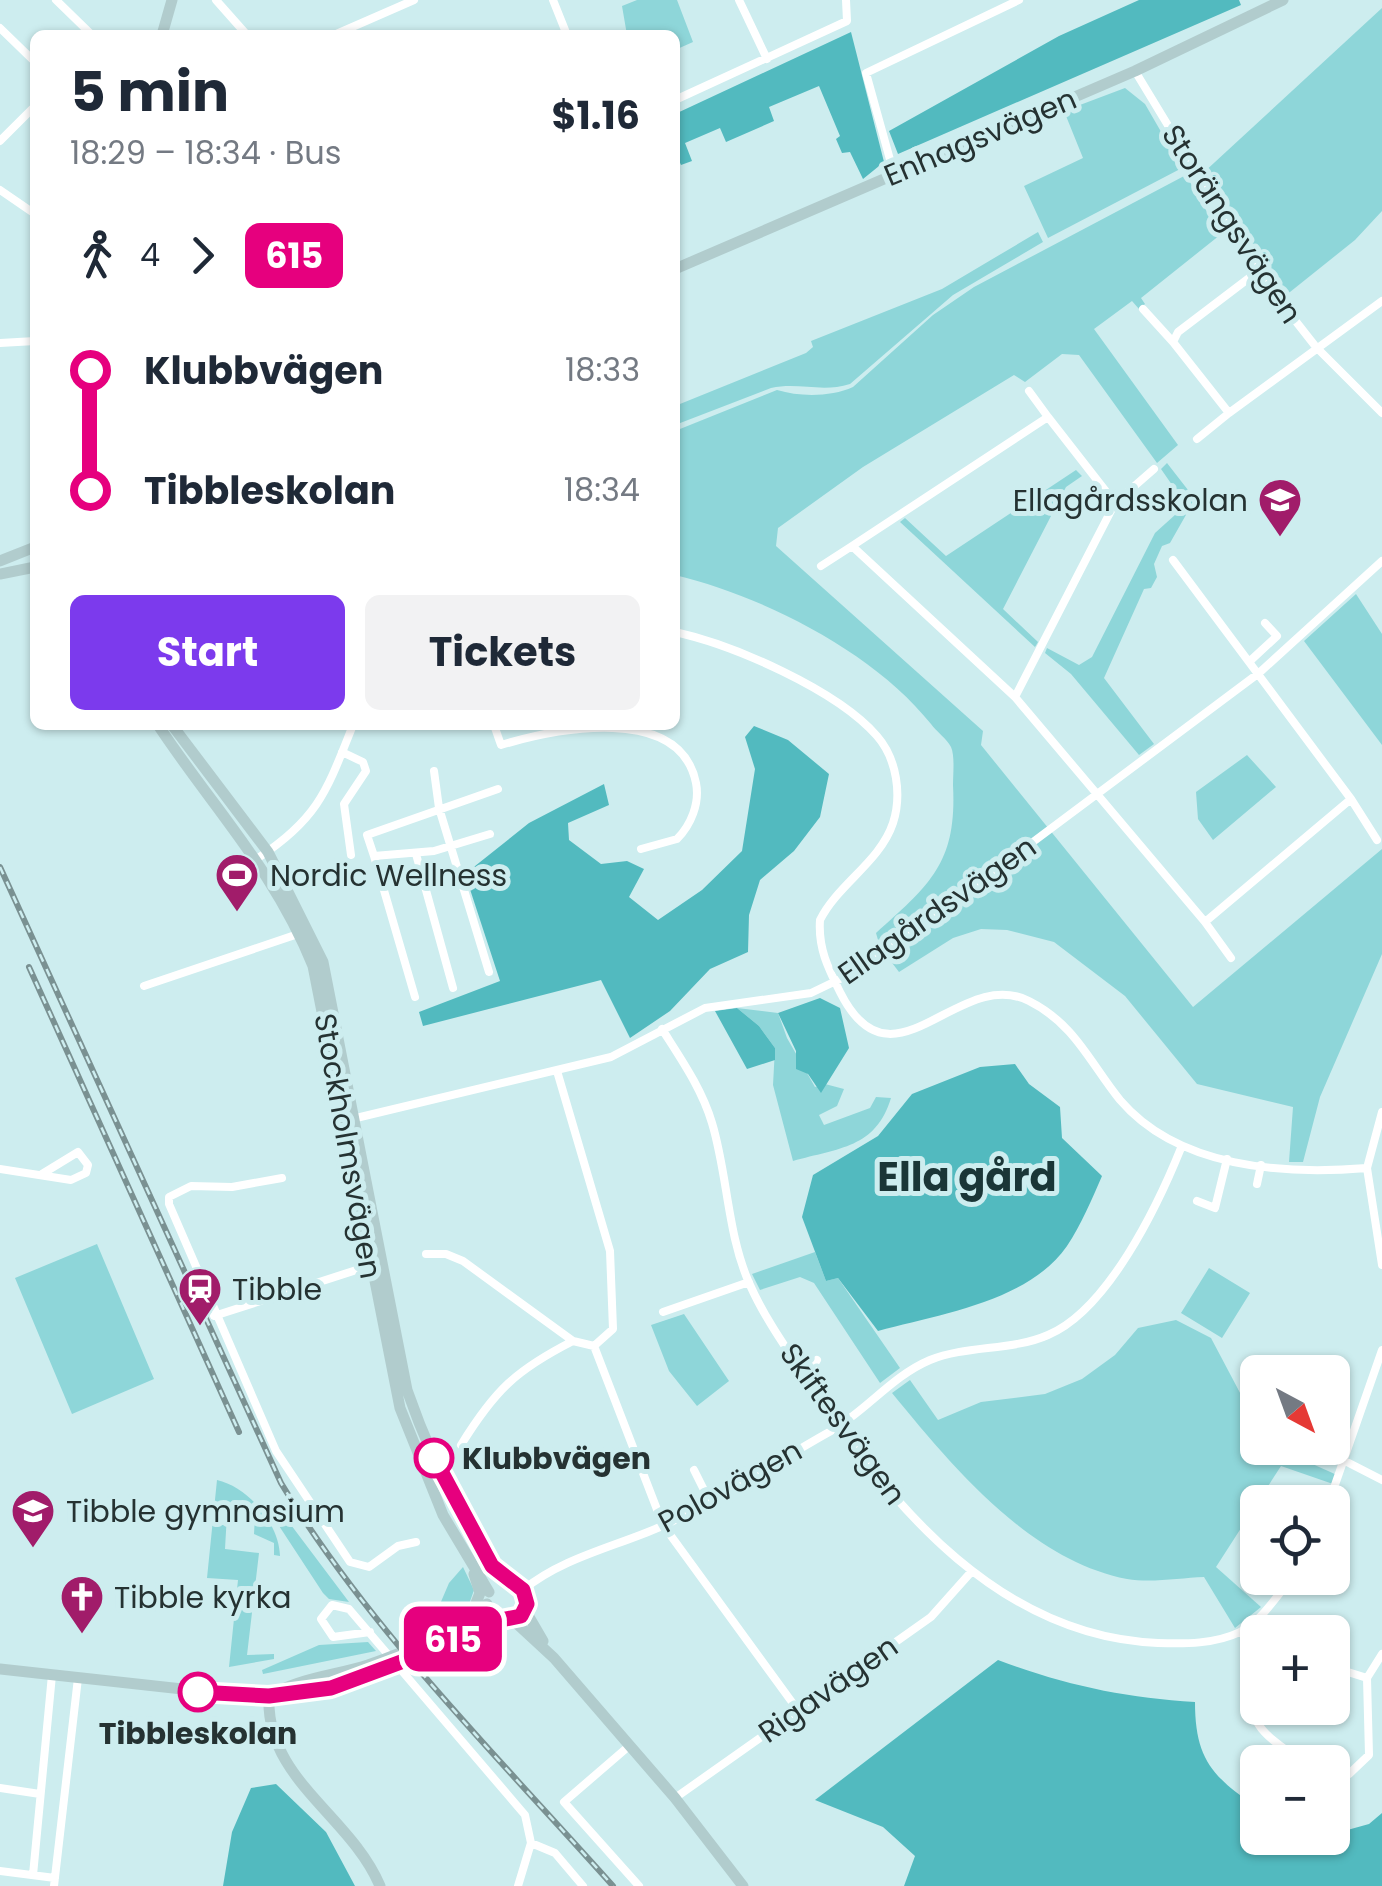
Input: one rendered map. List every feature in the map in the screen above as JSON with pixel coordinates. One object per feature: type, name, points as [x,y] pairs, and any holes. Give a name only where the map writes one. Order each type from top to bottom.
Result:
[{"type":"main road","points":[[163,30],[172,0]]},
{"type":"main road","name":"Enhagsvägen","points":[[680,267],[1135,72],[1283,0]]},
{"type":"main road","points":[[0,561],[30,549]]},
{"type":"main road","points":[[0,574],[30,568]]},
{"type":"main road","name":"Stockholmsvägen","points":[[162,730],[263,855]]},
{"type":"main road","name":"Stockholmsvägen","points":[[176,730],[263,855],[304,931],[349,1120],[400,1408],[455,1536],[488,1598]]},
{"type":"main road","name":"Stockholmsvägen","points":[[374,1264],[421,1430],[480,1548],[507,1582]]},
{"type":"main road","points":[[455,1536],[479,1587],[470,1616]]},
{"type":"main road","points":[[424,1648],[470,1616],[507,1582],[523,1590],[525,1610],[554,1658]]},
{"type":"main road","points":[[488,1598],[498,1620]]},
{"type":"main road","points":[[514,1621],[525,1610]]},
{"type":"main road","points":[[0,1669],[269,1696],[296,1682],[372,1670],[498,1620],[514,1621],[554,1658],[675,1798],[743,1886]]},
{"type":"main road","points":[[269,1696],[268,1724],[284,1765],[355,1844],[380,1886]]},
{"type":"street","points":[[56,0],[87,30]]},
{"type":"street","points":[[216,0],[242,30]]},
{"type":"street","points":[[345,30],[414,0]]},
{"type":"street","points":[[552,0],[566,30]]},
{"type":"street","points":[[738,0],[767,58]]},
{"type":"street","points":[[680,98],[847,21],[850,14],[846,0]]},
{"type":"street","points":[[894,174],[866,73],[1020,0]]},
{"type":"street","points":[[0,28],[30,57]]},
{"type":"street","name":"Storängsvägen","points":[[1135,72],[1257,272],[1316,347],[1382,413]]},
{"type":"street","points":[[0,140],[30,111]]},
{"type":"street","points":[[0,190],[30,211]]},
{"type":"street","points":[[1173,342],[1178,332],[1257,272]]},
{"type":"street","points":[[1197,439],[1382,301]]},
{"type":"street","points":[[1143,309],[1228,413]]},
{"type":"street","points":[[0,344],[30,341]]},
{"type":"street","points":[[1029,391],[1115,503]]},
{"type":"street","points":[[820,566],[1048,417]]},
{"type":"street","points":[[1015,697],[1115,503],[1154,469]]},
{"type":"street","points":[[852,546],[1015,697],[1231,958]]},
{"type":"street","points":[[1173,560],[1351,799],[1377,840]]},
{"type":"street","name":"Ellagårdsvägen","points":[[349,1120],[612,1057],[716,1004],[774,1000],[836,983],[867,966],[1259,673],[1382,561]]},
{"type":"street","points":[[1250,661],[1278,636],[1265,623]]},
{"type":"street","points":[[680,633],[734,649],[805,684],[864,724],[887,751],[898,788],[892,826],[820,920],[824,958],[851,1012],[893,1035],[924,1028],[979,995],[1014,994],[1063,1023],[1080,1040],[1119,1098],[1156,1134],[1181,1148],[1297,1170],[1366,1168]]},
{"type":"street","points":[[263,855],[310,819],[351,730]]},
{"type":"street","points":[[496,730],[500,745],[576,730],[644,732],[668,740],[689,763],[698,792],[677,839],[641,849]]},
{"type":"street","points":[[342,752],[363,762],[366,771],[344,804],[351,854]]},
{"type":"street","points":[[434,770],[439,808],[490,972]]},
{"type":"street","points":[[347,840],[498,790]]},
{"type":"street","points":[[1205,922],[1351,799]]},
{"type":"street","points":[[374,856],[416,854],[490,834]]},
{"type":"street","points":[[367,835],[415,997]]},
{"type":"street","points":[[416,854],[452,988]]},
{"type":"street","points":[[144,986],[304,931]]},
{"type":"street","name":"Skiftesvägen","points":[[662,1030],[712,1120],[748,1282],[838,1427],[909,1514],[972,1571],[1030,1611],[1094,1636],[1186,1644],[1240,1632]]},
{"type":"street","points":[[557,1072],[610,1251],[613,1328],[594,1346]]},
{"type":"street","points":[[1382,1112],[1366,1168],[1382,1265]]},
{"type":"street","name":"Polovägen","points":[[523,1590],[540,1577],[663,1525],[709,1500],[838,1427],[930,1360],[1047,1336],[1078,1317],[1100,1294],[1165,1187],[1181,1148]]},
{"type":"street","points":[[0,1170],[71,1180],[86,1173],[88,1165],[78,1152],[42,1174]]},
{"type":"street","points":[[1197,1200],[1215,1208],[1226,1158]]},
{"type":"street","points":[[1257,1184],[1262,1165]]},
{"type":"street","points":[[282,1178],[232,1187],[191,1186],[169,1197],[214,1316],[276,1451],[350,1562],[369,1567],[398,1546],[416,1542]]},
{"type":"street","points":[[426,1254],[446,1254],[463,1261],[574,1341],[594,1346]]},
{"type":"street","points":[[214,1316],[374,1264]]},
{"type":"street","points":[[663,1312],[748,1282]]},
{"type":"street","points":[[461,1445],[497,1389],[529,1363],[574,1341]]},
{"type":"street","points":[[594,1346],[663,1525],[797,1708]]},
{"type":"street","points":[[1350,1446],[1382,1350]]},
{"type":"street","points":[[806,1378],[817,1360]]},
{"type":"street","points":[[1350,1464],[1382,1480]]},
{"type":"street","points":[[694,1470],[709,1500]]},
{"type":"street","name":"Rigavägen","points":[[675,1798],[930,1616],[972,1571]]},
{"type":"street","points":[[1258,1615],[1276,1595]]},
{"type":"street","points":[[370,1632],[333,1637],[321,1619],[328,1607],[349,1608],[370,1632],[525,1815],[532,1843],[518,1886]]},
{"type":"street","points":[[1350,1772],[1369,1755],[1367,1678],[1382,1654]]},
{"type":"street","points":[[1350,1673],[1367,1678]]},
{"type":"street","points":[[33,1874],[52,1675]]},
{"type":"street","points":[[0,1871],[33,1874],[54,1882],[78,1678]]},
{"type":"street","points":[[1257,1725],[1278,1745]]},
{"type":"street","points":[[629,1746],[564,1802],[640,1886]]},
{"type":"street","points":[[0,1788],[40,1794]]},
{"type":"street","points":[[532,1843],[555,1853],[583,1886]]},
{"type":"shaded area","points":[[637,0],[677,0],[693,42],[680,48],[680,30],[626,30],[622,6]]},
{"type":"shaded area","points":[[1139,0],[1239,0],[1241,5],[898,154],[889,131],[1059,36]]},
{"type":"shaded area","points":[[1382,8],[1382,211],[1355,240],[1285,296],[1254,260],[1202,174]]},
{"type":"shaded area","points":[[851,32],[884,162],[863,179],[850,152],[842,153],[836,139],[840,136],[819,86],[769,107],[774,121],[726,142],[720,128],[685,143],[692,161],[681,165],[680,112]]},
{"type":"shaded area","points":[[1125,88],[1145,104],[1182,168],[1048,238],[1024,186],[1083,158],[1064,111]]},
{"type":"shaded area","points":[[1186,175],[1220,235],[1141,298],[1145,304],[1139,309],[1132,301],[1094,329],[1178,445],[1157,463],[1079,355],[1062,354],[1025,382],[1014,375],[863,467],[778,528],[776,546],[983,731],[981,745],[1193,1007],[1382,849],[1382,954],[1320,1097],[1303,1162],[1289,1162],[1293,1107],[1197,1084],[1125,996],[1054,942],[1007,930],[981,929],[953,938],[899,972],[880,947],[876,933],[926,885],[945,853],[953,811],[951,747],[879,673],[815,630],[744,597],[680,576],[680,429],[777,390],[815,395],[853,387],[933,315],[974,287]]},
{"type":"shaded area","points":[[1038,232],[1043,242],[953,295],[850,384],[771,388],[680,423],[680,404],[806,353],[813,347],[811,341],[942,289]]},
{"type":"shaded area","points":[[1167,463],[1195,499],[1170,543],[1162,546],[1154,564],[1157,577],[1151,588],[1144,589],[1104,678],[1154,744],[1139,755],[1071,674],[1045,653],[1047,648],[1079,665],[1092,657],[1155,533],[1186,505],[1161,469]]},
{"type":"shaded area","points":[[1076,470],[1082,476],[1066,487],[1003,609],[1038,642],[1035,647],[900,522],[905,518],[946,556]]},
{"type":"shaded area","points":[[1356,594],[1382,634],[1382,745],[1304,641]]},
{"type":"shaded area","points":[[754,726],[788,740],[829,774],[820,817],[794,851],[760,880],[749,915],[748,952],[710,969],[670,1011],[630,1038],[601,980],[423,1026],[419,1012],[500,981],[465,874],[529,823],[604,784],[609,805],[568,823],[569,840],[601,864],[627,861],[644,869],[629,897],[658,920],[702,890],[742,851],[755,769],[745,737]]},
{"type":"shaded area","points":[[1247,755],[1276,787],[1213,840],[1198,819],[1196,792]]},
{"type":"shaded area","points":[[820,998],[840,1008],[849,1048],[821,1093],[808,1074],[796,1069],[796,1051],[778,1013]]},
{"type":"shaded area","points":[[737,1008],[778,1013],[787,1038],[815,1087],[825,1084],[844,1089],[837,1106],[819,1115],[824,1125],[870,1108],[876,1097],[891,1098],[876,1127],[840,1149],[793,1161],[773,1085],[775,1048],[759,1026]]},
{"type":"shaded area","points":[[737,1008],[759,1026],[775,1048],[775,1060],[747,1069],[715,1011]]},
{"type":"shaded area","points":[[1015,1064],[1029,1084],[1060,1107],[1062,1138],[1102,1176],[1082,1221],[1067,1246],[1030,1281],[981,1303],[878,1331],[838,1278],[826,1281],[802,1217],[813,1175],[878,1136],[912,1094],[980,1067]]},
{"type":"shaded area","points":[[97,1244],[154,1379],[72,1414],[15,1278]]},
{"type":"shaded area","points":[[815,1252],[826,1281],[838,1278],[900,1368],[880,1383],[814,1283],[800,1277],[760,1290],[752,1274]]},
{"type":"shaded area","points":[[1209,1268],[1250,1293],[1222,1338],[1181,1313]]},
{"type":"shaded area","points":[[684,1314],[729,1381],[697,1406],[669,1371],[651,1325]]},
{"type":"shaded area","points":[[1176,1320],[1211,1338],[1240,1393],[1240,1465],[1315,1465],[1337,1475],[1333,1484],[1281,1466],[1269,1485],[1240,1485],[1240,1530],[1216,1567],[1240,1588],[1240,1595],[1248,1595],[1261,1607],[1251,1615],[1240,1615],[1240,1624],[1235,1628],[1204,1577],[1127,1579],[1091,1569],[1025,1531],[967,1479],[892,1393],[910,1380],[938,1420],[981,1402],[1045,1394],[1082,1379],[1115,1355],[1138,1328]]},
{"type":"shaded area","points":[[217,1480],[250,1498],[274,1531],[280,1556],[274,1555],[274,1543],[254,1534],[255,1516],[227,1514],[225,1549],[259,1553],[247,1655],[274,1654],[274,1659],[229,1667],[238,1580],[207,1578]]},
{"type":"shaded area","points":[[273,1501],[349,1602],[329,1599],[323,1593],[266,1506]]},
{"type":"shaded area","points":[[463,1567],[474,1590],[468,1607],[428,1632],[449,1583]]},
{"type":"shaded area","points":[[368,1642],[376,1651],[263,1674],[262,1670],[319,1645]]},
{"type":"shaded area","points":[[998,1660],[1095,1689],[1195,1702],[1203,1752],[1218,1775],[1240,1795],[1240,1855],[1350,1855],[1350,1829],[1369,1824],[1382,1813],[1382,1886],[904,1886],[915,1856],[883,1827],[815,1800]]},
{"type":"shaded area","points":[[276,1784],[326,1832],[355,1886],[223,1886],[232,1832],[251,1788]]},
{"type":"railway","points":[[0,867],[281,1483],[315,1536],[394,1641],[613,1886]]},
{"type":"railway","points":[[29,967],[239,1432]]},
{"type":"bus line","name":"615","points":[[198,1692],[269,1696],[331,1688],[428,1652],[486,1623],[514,1621],[521,1616],[527,1604],[523,1590],[507,1582],[492,1566],[434,1458]]},
{"type":"place","name":"Ellagårdsskolan","points":[[1280,538]]},
{"type":"place","name":"Nordic Wellness","points":[[237,913]]},
{"type":"place","name":"Tibble","points":[[200,1327]]},
{"type":"place","name":"Klubbvägen","points":[[434,1458]]},
{"type":"place","name":"Tibble gymnasium","points":[[33,1549]]},
{"type":"place","name":"Tibble kyrka","points":[[82,1635]]},
{"type":"place","name":"Tibbleskolan","points":[[198,1692]]},
{"type":"district","name":"Ella gård","points":[[967,1177]]}]
